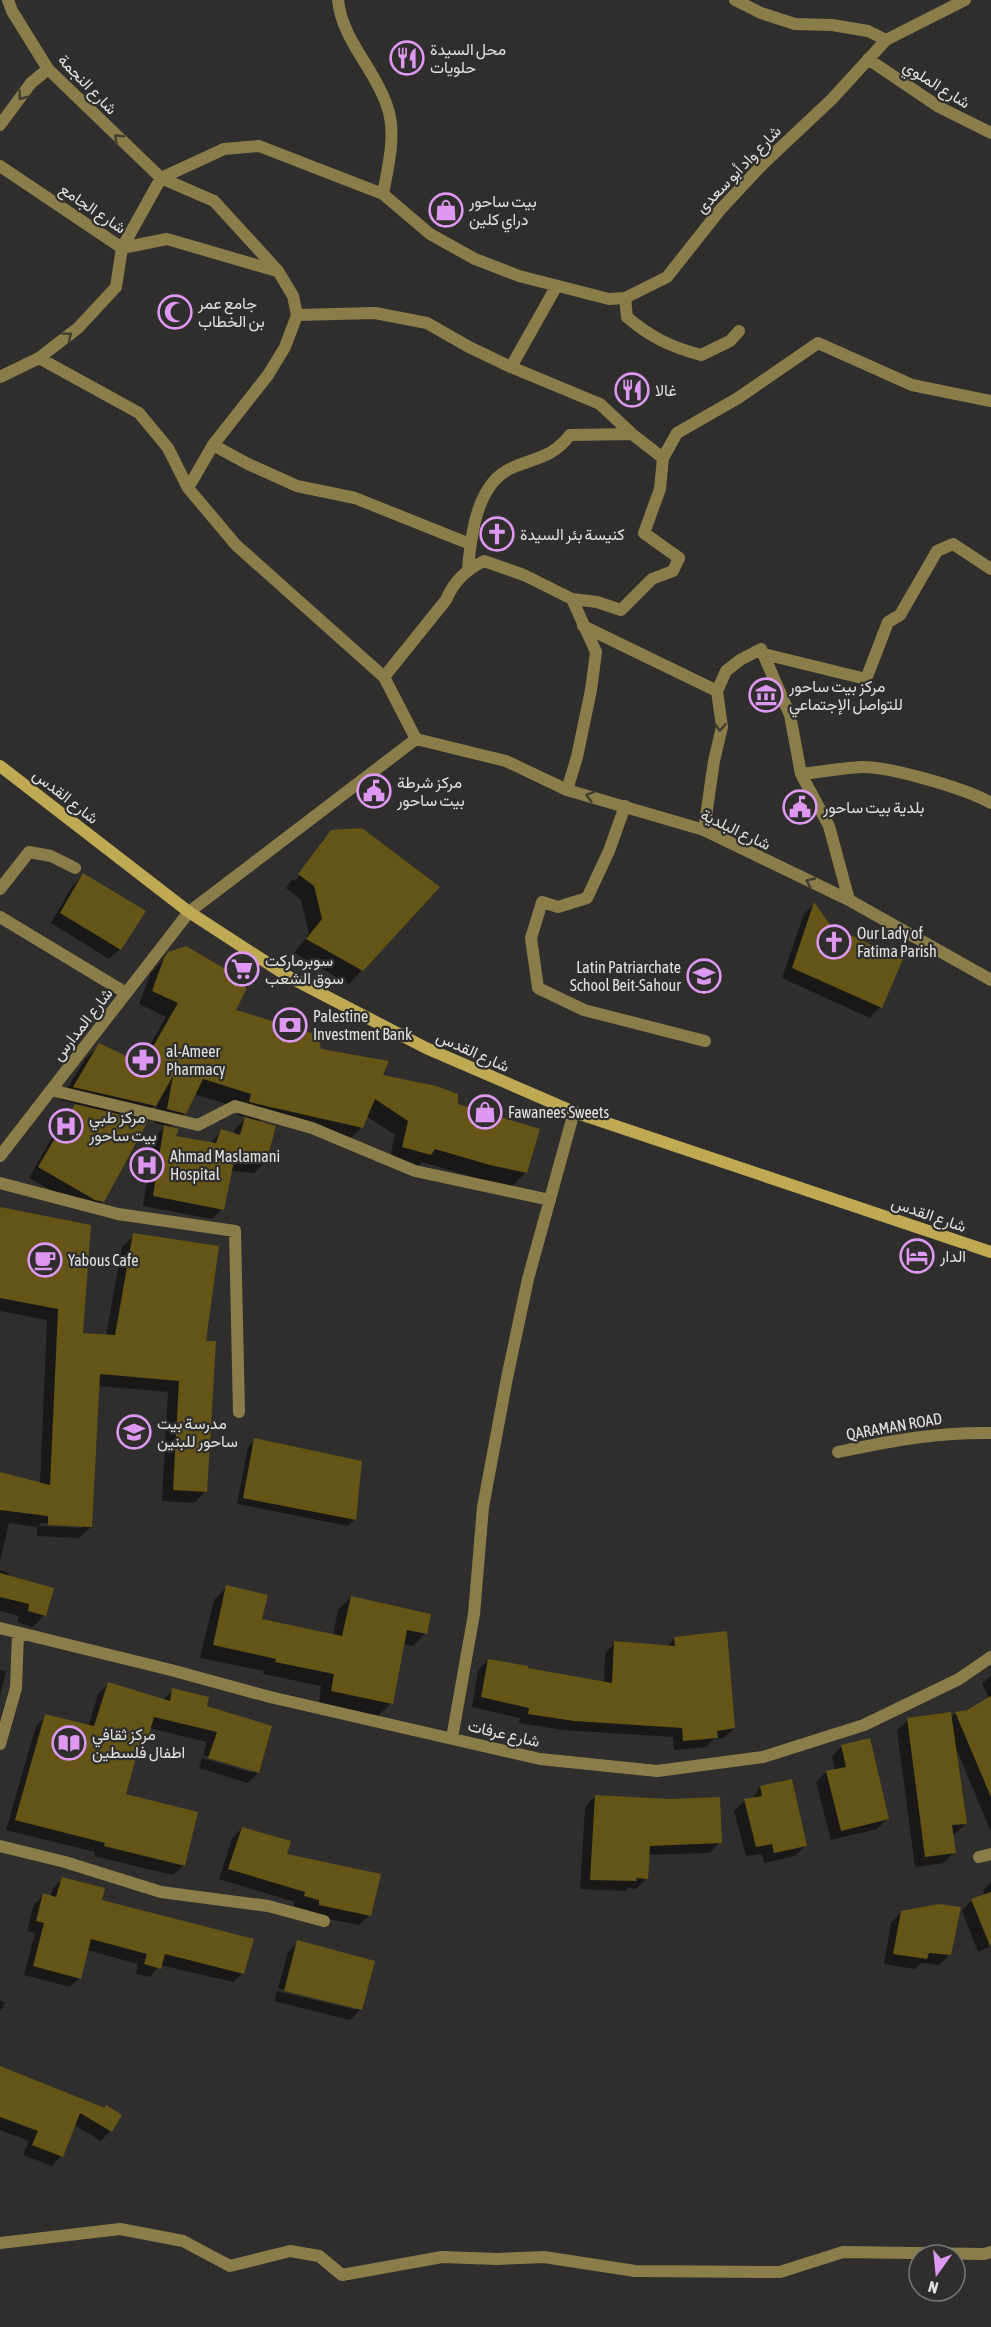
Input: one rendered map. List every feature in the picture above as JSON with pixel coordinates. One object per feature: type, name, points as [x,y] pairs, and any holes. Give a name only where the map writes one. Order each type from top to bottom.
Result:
[{"type":"main road","name":"شارع القدس","points":[[0,766],[189,912],[299,982],[426,1048],[574,1113],[991,1252]]},
{"type":"street","name":"شارع النجمة","points":[[8,0],[12,11],[48,69],[161,178]]},
{"type":"street","points":[[338,0],[345,26],[388,107],[392,132],[383,194]]},
{"type":"street","points":[[735,0],[761,13],[795,24],[850,28],[868,32],[886,40]]},
{"type":"street","name":"شارع واد أبو سعدى","points":[[161,178],[224,149],[259,146],[383,194],[430,234],[475,259],[556,287],[609,299],[624,298],[667,278],[726,202],[832,99],[886,40],[965,0]]},
{"type":"street","name":"شارع الملوي","points":[[868,59],[939,107],[991,133]]},
{"type":"street","points":[[0,125],[32,83],[48,69]]},
{"type":"street","name":"شارع الجامع","points":[[0,166],[122,248],[167,239],[278,271]]},
{"type":"street","points":[[0,377],[39,358],[78,328],[116,287],[122,248],[161,178],[214,201],[278,271],[293,296],[297,315],[285,347],[268,375],[213,445],[188,489]]},
{"type":"street","points":[[511,367],[556,287]]},
{"type":"street","points":[[624,298],[627,317],[638,327],[648,335],[686,351],[701,355],[730,341],[740,331]]},
{"type":"street","points":[[297,315],[375,313],[427,323],[511,367],[600,404],[632,434],[663,458]]},
{"type":"street","points":[[384,677],[468,569],[484,561],[498,564],[572,599],[597,602],[621,610],[652,579],[673,571],[679,558],[644,533],[660,489],[663,458],[677,433],[738,398],[818,343],[912,385],[991,401]]},
{"type":"street","points":[[39,358],[139,413],[168,448],[188,489],[236,545],[384,677],[416,738]]},
{"type":"street","points":[[468,569],[470,544],[488,486],[499,475],[512,467],[545,457],[560,448],[570,435],[632,434]]},
{"type":"street","points":[[213,445],[297,486],[355,498],[470,544]]},
{"type":"street","points":[[704,830],[714,761],[722,727],[717,691],[726,671],[740,660],[762,651],[866,679],[888,622],[900,615],[937,551],[953,544],[991,568]]},
{"type":"street","points":[[567,790],[577,757],[596,652],[572,599]]},
{"type":"street","points":[[583,626],[717,691]]},
{"type":"street","points":[[762,651],[790,715],[801,774],[829,826],[849,900]]},
{"type":"street","name":"شارع البلدية","points":[[416,738],[506,761],[567,790],[704,830],[849,900],[991,980]]},
{"type":"street","name":"شارع المدارس","points":[[0,1156],[189,912],[416,738]]},
{"type":"street","points":[[801,774],[863,767],[885,770],[972,793],[991,803]]},
{"type":"street","points":[[625,806],[609,851],[587,898],[558,908],[542,902],[531,938],[538,988],[584,1010],[705,1041]]},
{"type":"street","points":[[0,890],[29,852],[51,856],[75,867]]},
{"type":"street","points":[[0,917],[126,993]]},
{"type":"street","points":[[51,1090],[198,1125],[235,1106],[312,1128],[415,1171],[550,1200]]},
{"type":"street","points":[[452,1738],[474,1614],[483,1507],[496,1437],[528,1279],[574,1113]]},
{"type":"street","points":[[0,1183],[118,1214],[235,1232],[239,1412]]},
{"type":"street","name":"QARAMAN ROAD","points":[[838,1452],[919,1436],[991,1433]]},
{"type":"street","name":"شارع عرفات","points":[[0,1628],[270,1697],[540,1759],[657,1771],[763,1757],[864,1725],[959,1679],[991,1657]]},
{"type":"street","points":[[0,1744],[16,1688],[18,1633]]},
{"type":"street","points":[[0,1846],[65,1862],[161,1892],[268,1906],[324,1921]]},
{"type":"street","points":[[0,2243],[120,2229],[183,2241],[230,2266],[290,2251],[319,2256],[342,2275],[442,2257],[544,2258],[635,2271],[780,2272],[843,2252],[984,2254],[991,2252]]},
{"type":"building","points":[[362,828],[440,887],[363,971],[306,939],[322,919],[314,886],[298,874],[331,830]]},
{"type":"building","points":[[83,873],[146,911],[121,950],[60,913]]},
{"type":"building","name":"Our Lady of Fatima Parish","points":[[814,902],[831,926],[903,959],[882,1008],[792,968]]},
{"type":"building","points":[[186,946],[227,970],[224,975],[247,988],[236,1010],[318,1035],[321,1049],[389,1061],[383,1075],[436,1086],[458,1094],[458,1104],[540,1129],[527,1173],[435,1149],[431,1155],[402,1147],[408,1121],[375,1099],[363,1128],[249,1102],[251,1094],[203,1079],[186,1114],[167,1109],[173,1076],[156,1106],[73,1087],[99,1043],[143,1064],[178,1003],[152,991],[164,958],[168,952]]},
{"type":"building","points":[[75,1104],[148,1121],[104,1202],[95,1200],[38,1167]]},
{"type":"building","points":[[245,1117],[276,1126],[266,1163],[234,1161],[224,1210],[153,1196],[164,1125],[179,1129],[176,1136],[216,1143],[221,1129],[240,1135]]},
{"type":"building","points":[[0,1207],[91,1225],[83,1333],[115,1335],[133,1233],[219,1246],[206,1341],[216,1341],[207,1492],[173,1490],[179,1381],[100,1374],[92,1527],[48,1525],[48,1516],[0,1510],[0,1472],[50,1485],[58,1309],[0,1298]]},
{"type":"building","points":[[254,1438],[362,1461],[356,1520],[243,1498]]},
{"type":"building","points":[[0,1573],[54,1588],[46,1616],[28,1611],[29,1604],[0,1597]]},
{"type":"building","points":[[226,1585],[268,1595],[262,1619],[342,1636],[351,1596],[431,1614],[427,1634],[407,1630],[393,1704],[331,1691],[334,1674],[275,1662],[276,1659],[213,1645]]},
{"type":"building","points":[[727,1631],[735,1728],[717,1731],[718,1738],[683,1741],[682,1728],[574,1721],[528,1714],[529,1708],[481,1697],[488,1659],[612,1683],[614,1641],[675,1646],[674,1637]]},
{"type":"building","points":[[108,1682],[170,1701],[172,1688],[209,1697],[207,1706],[272,1726],[259,1773],[208,1758],[217,1732],[154,1717],[148,1738],[142,1736],[126,1794],[198,1812],[185,1866],[104,1846],[105,1843],[15,1820],[45,1714],[94,1726]]},
{"type":"building","points":[[991,1696],[991,1797],[955,1712],[967,1710]]},
{"type":"building","points":[[951,1712],[967,1824],[952,1825],[956,1853],[925,1857],[907,1718]]},
{"type":"building","points":[[870,1738],[889,1819],[841,1831],[826,1771],[846,1767],[841,1745]]},
{"type":"building","points":[[792,1779],[807,1846],[774,1853],[772,1844],[756,1847],[744,1799],[762,1796],[760,1786]]},
{"type":"building","points":[[595,1795],[670,1799],[720,1797],[722,1843],[650,1846],[648,1879],[636,1878],[637,1881],[590,1880]]},
{"type":"building","points":[[242,1827],[291,1841],[287,1854],[381,1874],[371,1916],[319,1905],[319,1900],[304,1896],[305,1892],[228,1869]]},
{"type":"building","points":[[62,1877],[105,1888],[102,1900],[254,1939],[244,1974],[165,1954],[161,1969],[144,1964],[147,1954],[91,1939],[81,1979],[33,1966],[44,1923],[36,1921],[43,1893],[56,1897]]},
{"type":"building","points":[[991,1892],[991,1946],[990,1946],[971,1899]]},
{"type":"building","points":[[939,1904],[961,1907],[951,1955],[929,1953],[927,1959],[893,1954],[901,1911]]},
{"type":"building","points":[[297,1940],[375,1961],[362,2010],[284,1991]]},
{"type":"building","points":[[0,2066],[105,2108],[106,2105],[122,2115],[112,2132],[80,2113],[63,2157],[32,2145],[38,2131],[0,2117]]},
{"type":"place","name":"محل السيدة حلويات","points":[[407,58]]},
{"type":"place","name":"بيت ساحور دراي كلين","points":[[446,210]]},
{"type":"place","name":"جامع عمر بن الخطاب","points":[[175,312]]},
{"type":"place","name":"غالا","points":[[632,390]]},
{"type":"place","name":"كنيسة بئر السيدة","points":[[497,534]]},
{"type":"place","name":"مركز بيت ساحور للتواصل الإجتماعي","points":[[766,695]]},
{"type":"place","name":"مركز شرطة بيت ساحور","points":[[374,791]]},
{"type":"place","name":"بلدية بيت ساحور","points":[[800,807]]},
{"type":"place","name":"Our Lady of Fatima Parish","points":[[834,942]]},
{"type":"place","name":"سوبرماركت سوق الشعب","points":[[242,969]]},
{"type":"place","name":"Latin Patriarchate School Beit-Sahour","points":[[704,976]]},
{"type":"place","name":"Palestine Investment Bank","points":[[290,1025]]},
{"type":"place","name":"al-Ameer Pharmacy","points":[[143,1060]]},
{"type":"place","name":"Fawanees Sweets","points":[[485,1112]]},
{"type":"place","name":"مركز طبي بيت ساحور","points":[[66,1126]]},
{"type":"place","name":"Ahmad Maslamani Hospital","points":[[147,1165]]},
{"type":"place","name":"الدار","points":[[917,1256]]},
{"type":"place","name":"Yabous Cafe","points":[[45,1260]]},
{"type":"place","name":"مدرسة بيت ساحور للبنين","points":[[134,1432]]},
{"type":"place","name":"مركز ثقافي اطفال فلسطين","points":[[69,1743]]}]
